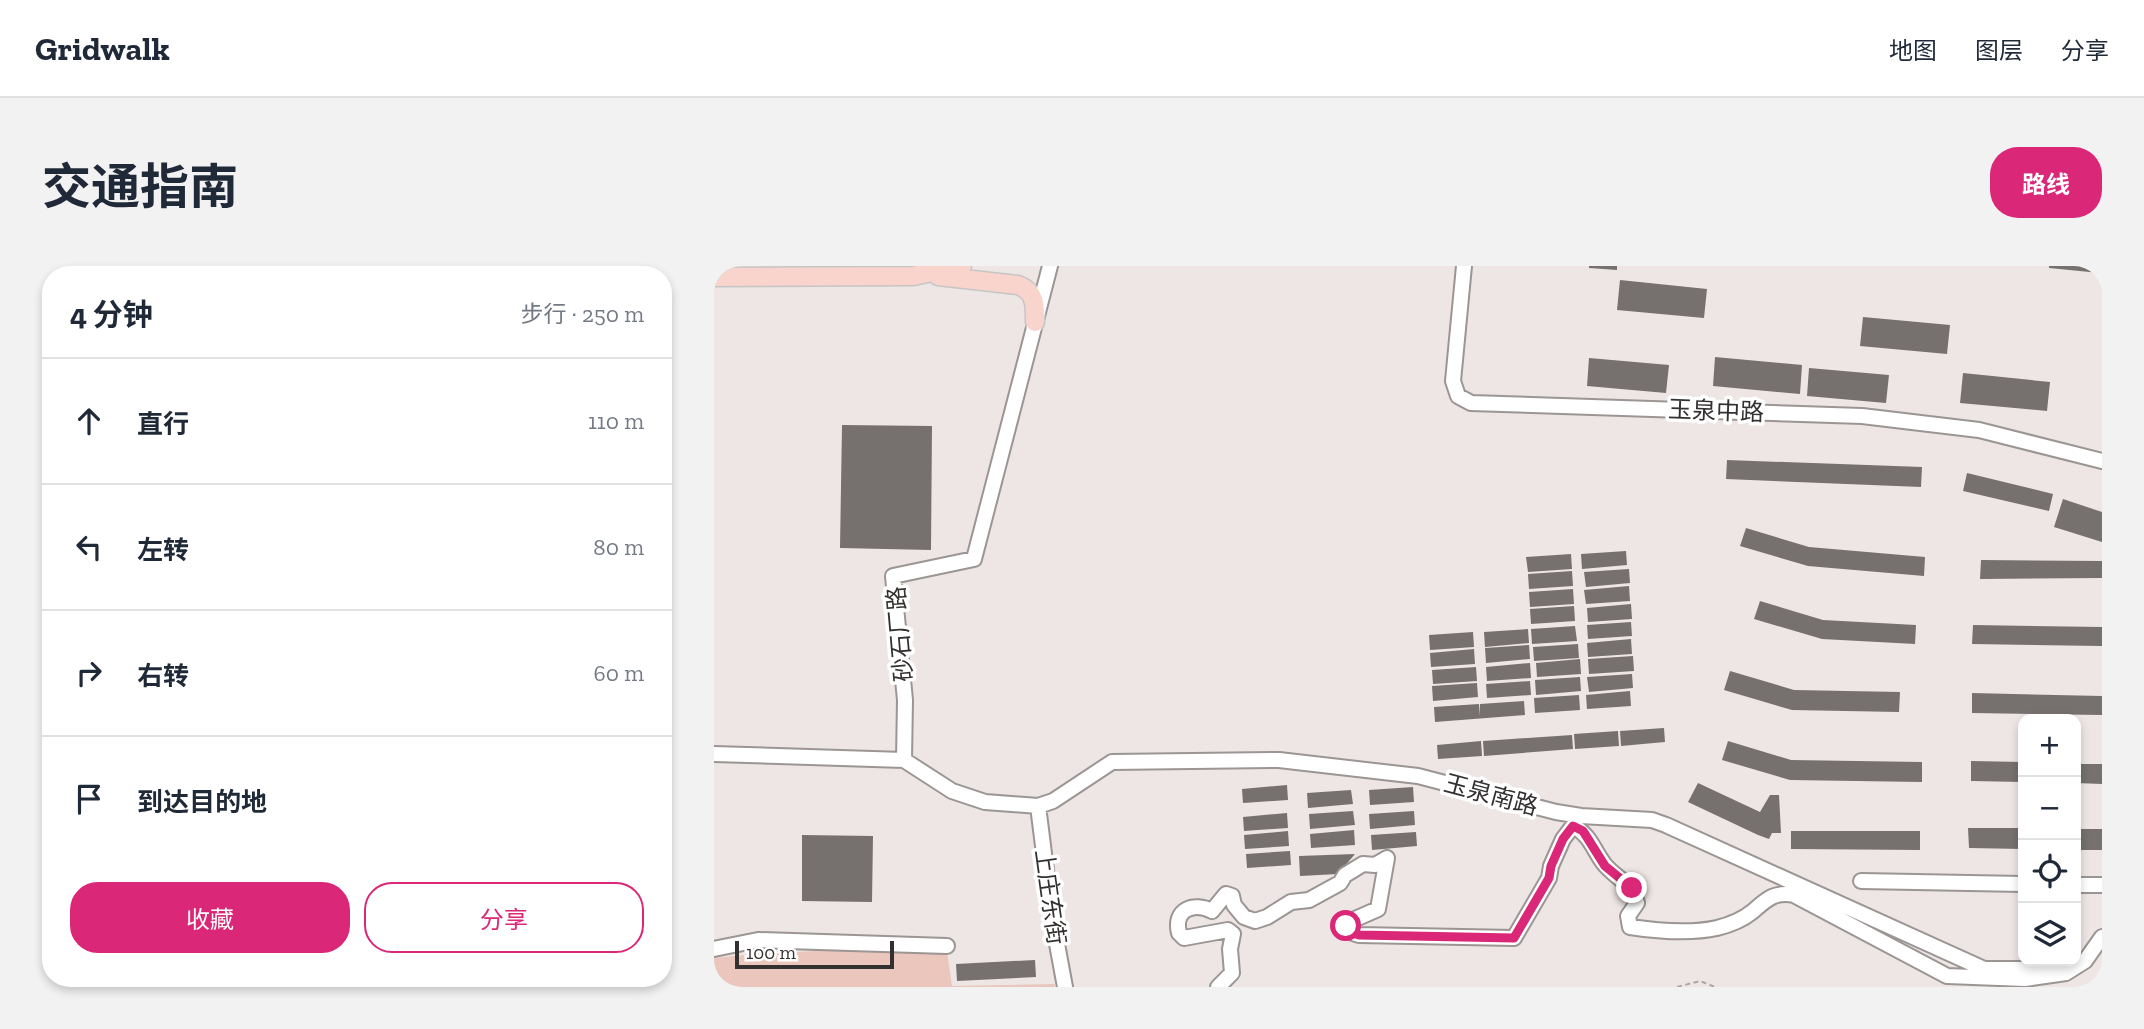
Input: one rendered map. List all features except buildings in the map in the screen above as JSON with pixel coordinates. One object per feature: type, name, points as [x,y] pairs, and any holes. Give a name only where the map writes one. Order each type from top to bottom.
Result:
[{"type":"main road","points":[[913,276],[962,266]]},
{"type":"main road","points":[[714,277],[913,276],[1018,285],[1028,289],[1034,299],[1035,322]]},
{"type":"street","name":"砂石厂路","points":[[904,761],[905,700],[893,576],[974,559],[1049,266]]},
{"type":"street","name":"玉泉中路","points":[[1464,266],[1453,381],[1458,396],[1471,403],[1862,416],[1979,430],[2102,461]]},
{"type":"street","points":[[714,754],[904,761],[952,792],[985,802],[1038,806]]},
{"type":"street","name":"玉泉南路","points":[[1038,806],[1053,801],[1112,762],[1279,760],[1418,776],[1581,817],[1652,820],[1984,969],[2035,969],[2048,966]]},
{"type":"street","name":"上庄东街","points":[[1038,806],[1052,917],[1065,987]]},
{"type":"street","points":[[1218,987],[1232,973],[1230,949],[1233,934],[1228,930],[1184,938],[1179,933],[1178,919],[1182,911],[1189,907],[1202,906],[1212,911],[1226,894],[1232,896],[1234,905],[1244,917],[1255,921],[1267,918],[1291,902],[1309,900],[1340,883],[1345,875],[1363,864],[1375,864],[1387,859],[1378,909],[1353,920],[1346,926],[1349,932],[1359,935],[1514,938],[1549,878],[1551,866],[1563,839],[1573,826],[1583,831],[1605,866],[1632,888],[1637,903],[1628,916],[1630,926],[1649,930],[1717,928],[1740,920],[1761,902],[1782,892],[1794,895],[1947,976],[2025,979],[2066,973],[2085,961],[2102,937]]},
{"type":"street","points":[[1861,881],[2018,884]]},
{"type":"street","points":[[2081,885],[2102,885]]},
{"type":"street","points":[[2081,956],[2102,929]]},
{"type":"street","points":[[714,948],[758,940],[947,946]]},
{"type":"path","points":[[1677,987],[1700,981],[1715,987]]},
{"type":"shaded area","points":[[853,949],[947,952],[952,986],[1054,984],[1055,987],[714,987],[714,958]]},
{"type":"route","points":[[1346,926],[1349,932],[1359,935],[1514,938],[1549,878],[1551,866],[1563,839],[1573,826],[1583,831],[1605,866],[1632,888]]}]
